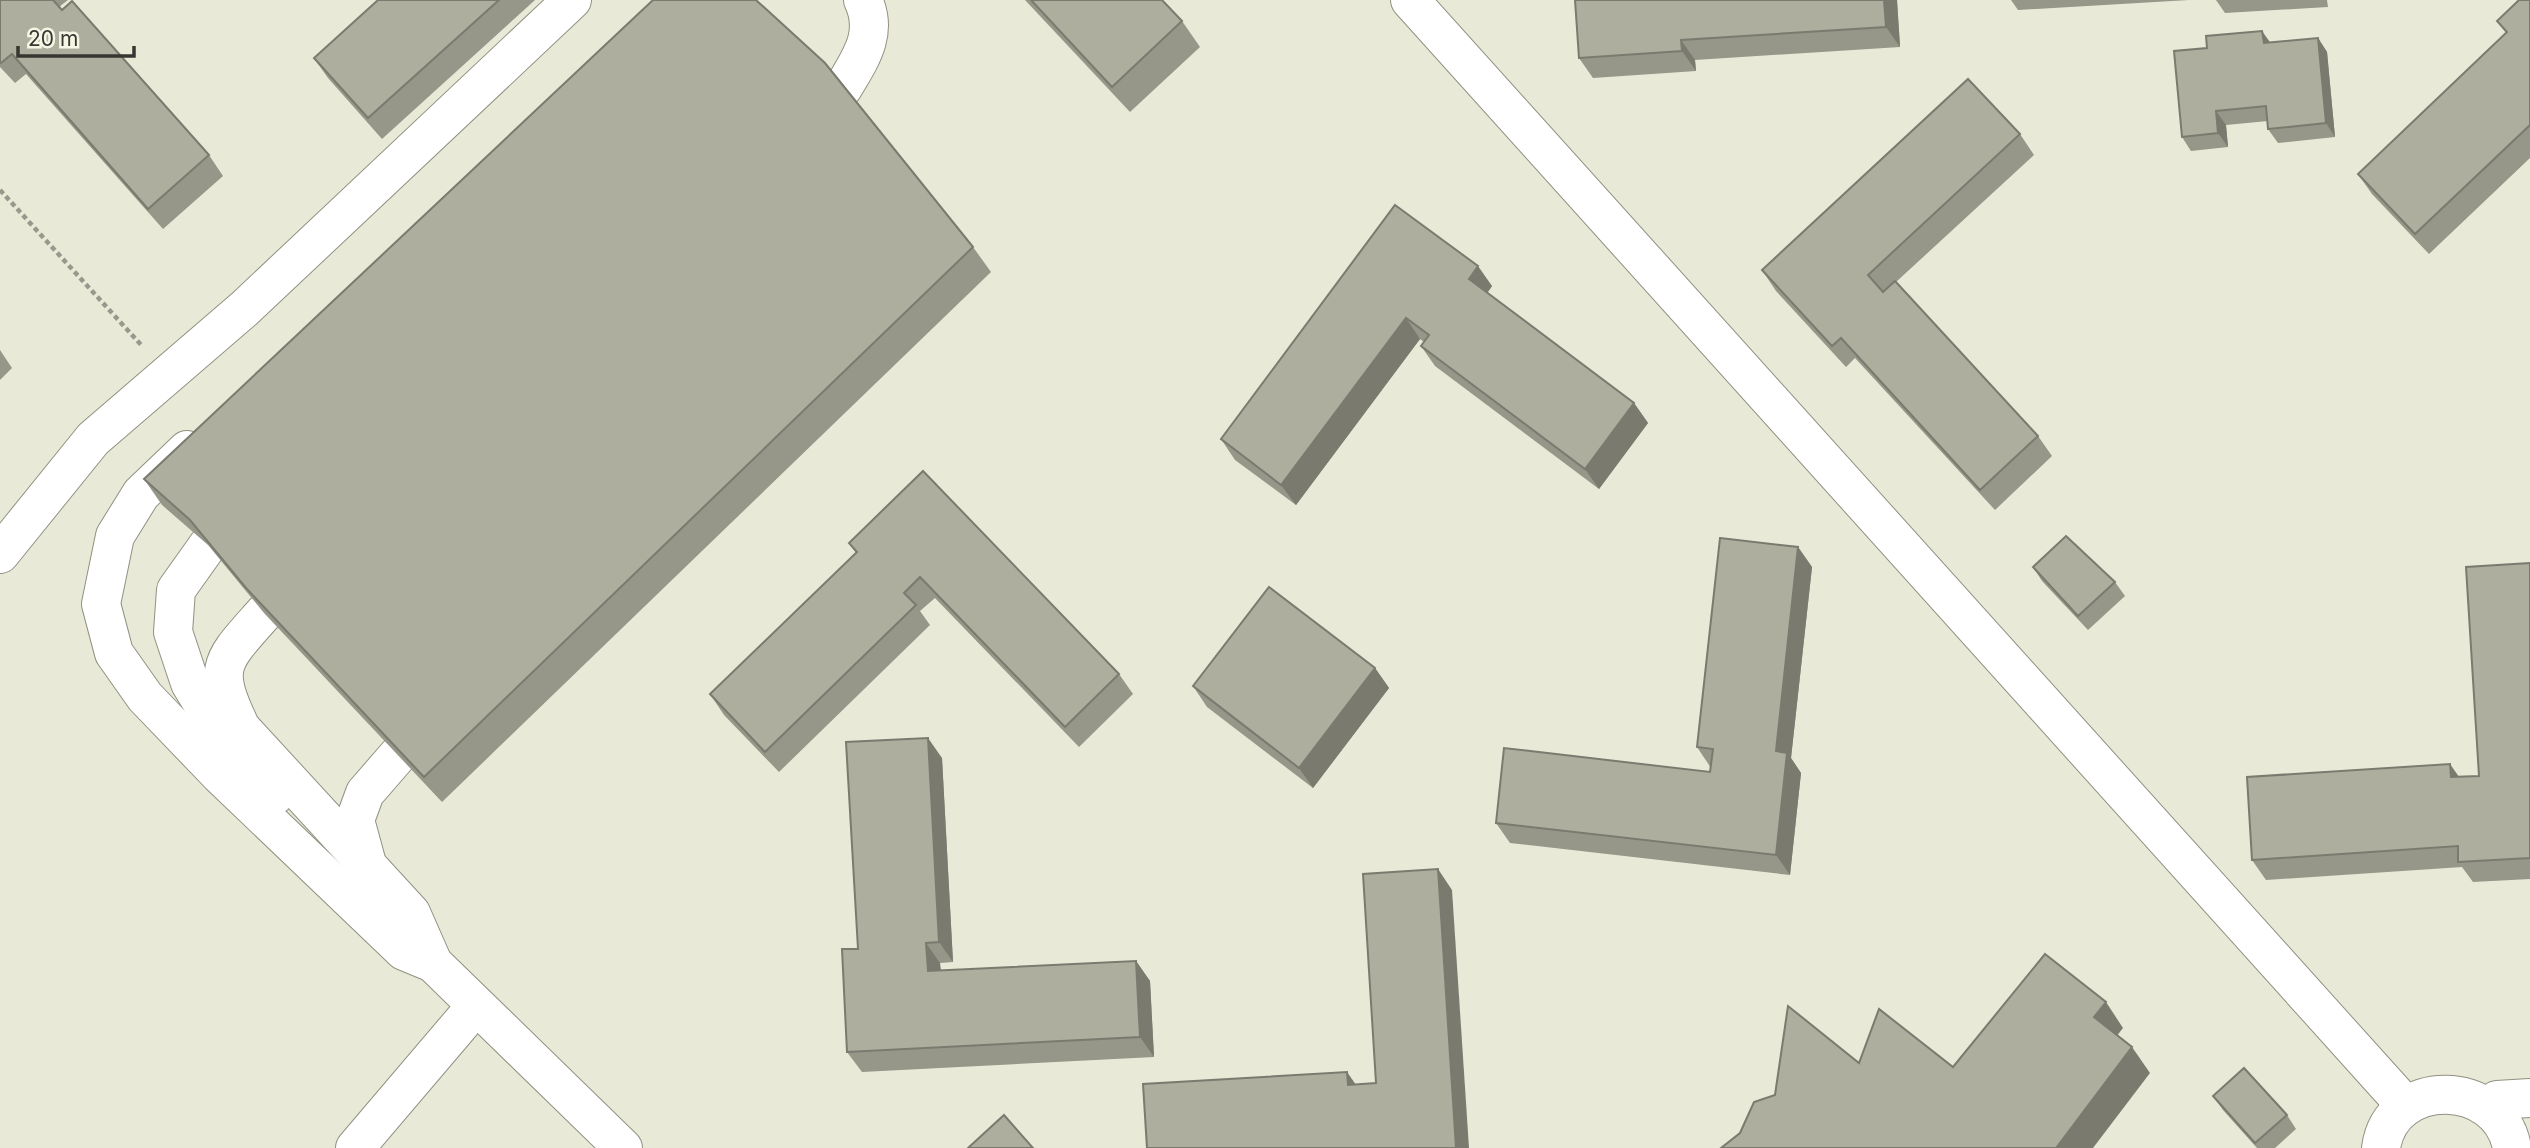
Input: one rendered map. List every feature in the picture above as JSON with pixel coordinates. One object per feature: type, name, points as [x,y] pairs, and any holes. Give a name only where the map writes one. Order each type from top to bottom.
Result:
[{"type":"lane","points":[[0,554],[93,439],[244,309],[572,0]]},
{"type":"lane","points":[[843,88],[869,44],[870,14],[863,0]]},
{"type":"lane","points":[[1410,0],[2406,1105]]},
{"type":"lane","points":[[212,427],[141,494],[115,536],[101,604],[114,653],[145,697],[220,775],[404,951],[427,960]]},
{"type":"lane","points":[[208,545],[176,590],[173,632],[190,683],[218,729],[247,765],[427,960],[623,1148]]},
{"type":"lane","points":[[264,613],[227,656],[223,691],[242,728],[411,913],[427,960]]},
{"type":"lane","points":[[368,866],[355,820],[365,793],[398,755]]},
{"type":"lane","points":[[355,1148],[475,1007]]},
{"type":"lane","points":[[2381,1148],[2392,1121],[2406,1105],[2432,1095],[2460,1094],[2493,1112],[2504,1126],[2512,1148]]},
{"type":"lane","points":[[2493,1112],[2497,1100],[2530,1098]]},
{"type":"path","points":[[0,190],[152,357]]},
{"type":"building","points":[[0,0],[53,0],[62,10],[72,1],[209,155],[148,209],[12,54],[0,62]]},
{"type":"building","points":[[378,0],[499,0],[368,118],[314,58]]},
{"type":"building","points":[[653,0],[756,0],[825,63],[973,247],[424,777],[246,588],[190,520],[144,479]]},
{"type":"building","points":[[1031,0],[1162,0],[1182,21],[1112,87]]},
{"type":"building","points":[[1575,0],[1884,0],[1886,27],[1681,40],[1682,51],[1579,58]]},
{"type":"building","points":[[2519,0],[2530,0],[2530,125],[2415,234],[2358,174],[2507,32],[2497,21]]},
{"type":"building","points":[[2262,31],[2264,43],[2318,38],[2326,123],[2268,129],[2266,106],[2216,111],[2218,133],[2182,137],[2174,51],[2207,48],[2206,36]]},
{"type":"building","points":[[1968,79],[2020,134],[1868,275],[1883,292],[1895,281],[2038,436],[1980,490],[1841,338],[1832,346],[1762,270]]},
{"type":"building","points":[[1395,205],[1478,266],[1469,279],[1634,403],[1585,469],[1421,346],[1429,335],[1406,318],[1281,485],[1221,439]]},
{"type":"building","points":[[923,471],[1119,674],[1065,727],[920,577],[904,593],[916,605],[765,752],[710,694],[857,552],[849,543]]},
{"type":"building","points":[[2066,536],[2115,582],[2078,616],[2033,567]]},
{"type":"building","points":[[1720,538],[1798,547],[1776,751],[1787,753],[1776,855],[1496,823],[1504,748],[1710,772],[1713,749],[1697,747]]},
{"type":"building","points":[[2530,563],[2530,858],[2458,862],[2458,846],[2252,860],[2247,777],[2450,764],[2451,777],[2479,776],[2466,567]]},
{"type":"building","points":[[1269,587],[1375,668],[1299,768],[1193,686]]},
{"type":"building","points":[[928,738],[939,942],[926,943],[928,971],[1136,961],[1140,1037],[847,1052],[842,949],[858,949],[846,742]]},
{"type":"building","points":[[1438,869],[1456,1148],[1147,1148],[1143,1084],[1347,1072],[1348,1085],[1376,1083],[1363,874]]},
{"type":"building","points":[[2045,954],[2106,1002],[2094,1017],[2132,1047],[2056,1148],[1721,1148],[1740,1133],[1754,1102],[1775,1095],[1788,1006],[1859,1063],[1879,1009],[1953,1067]]},
{"type":"building","points":[[2244,1068],[2287,1115],[2255,1143],[2213,1096]]},
{"type":"building","points":[[1004,1115],[1033,1148],[968,1148]]}]
